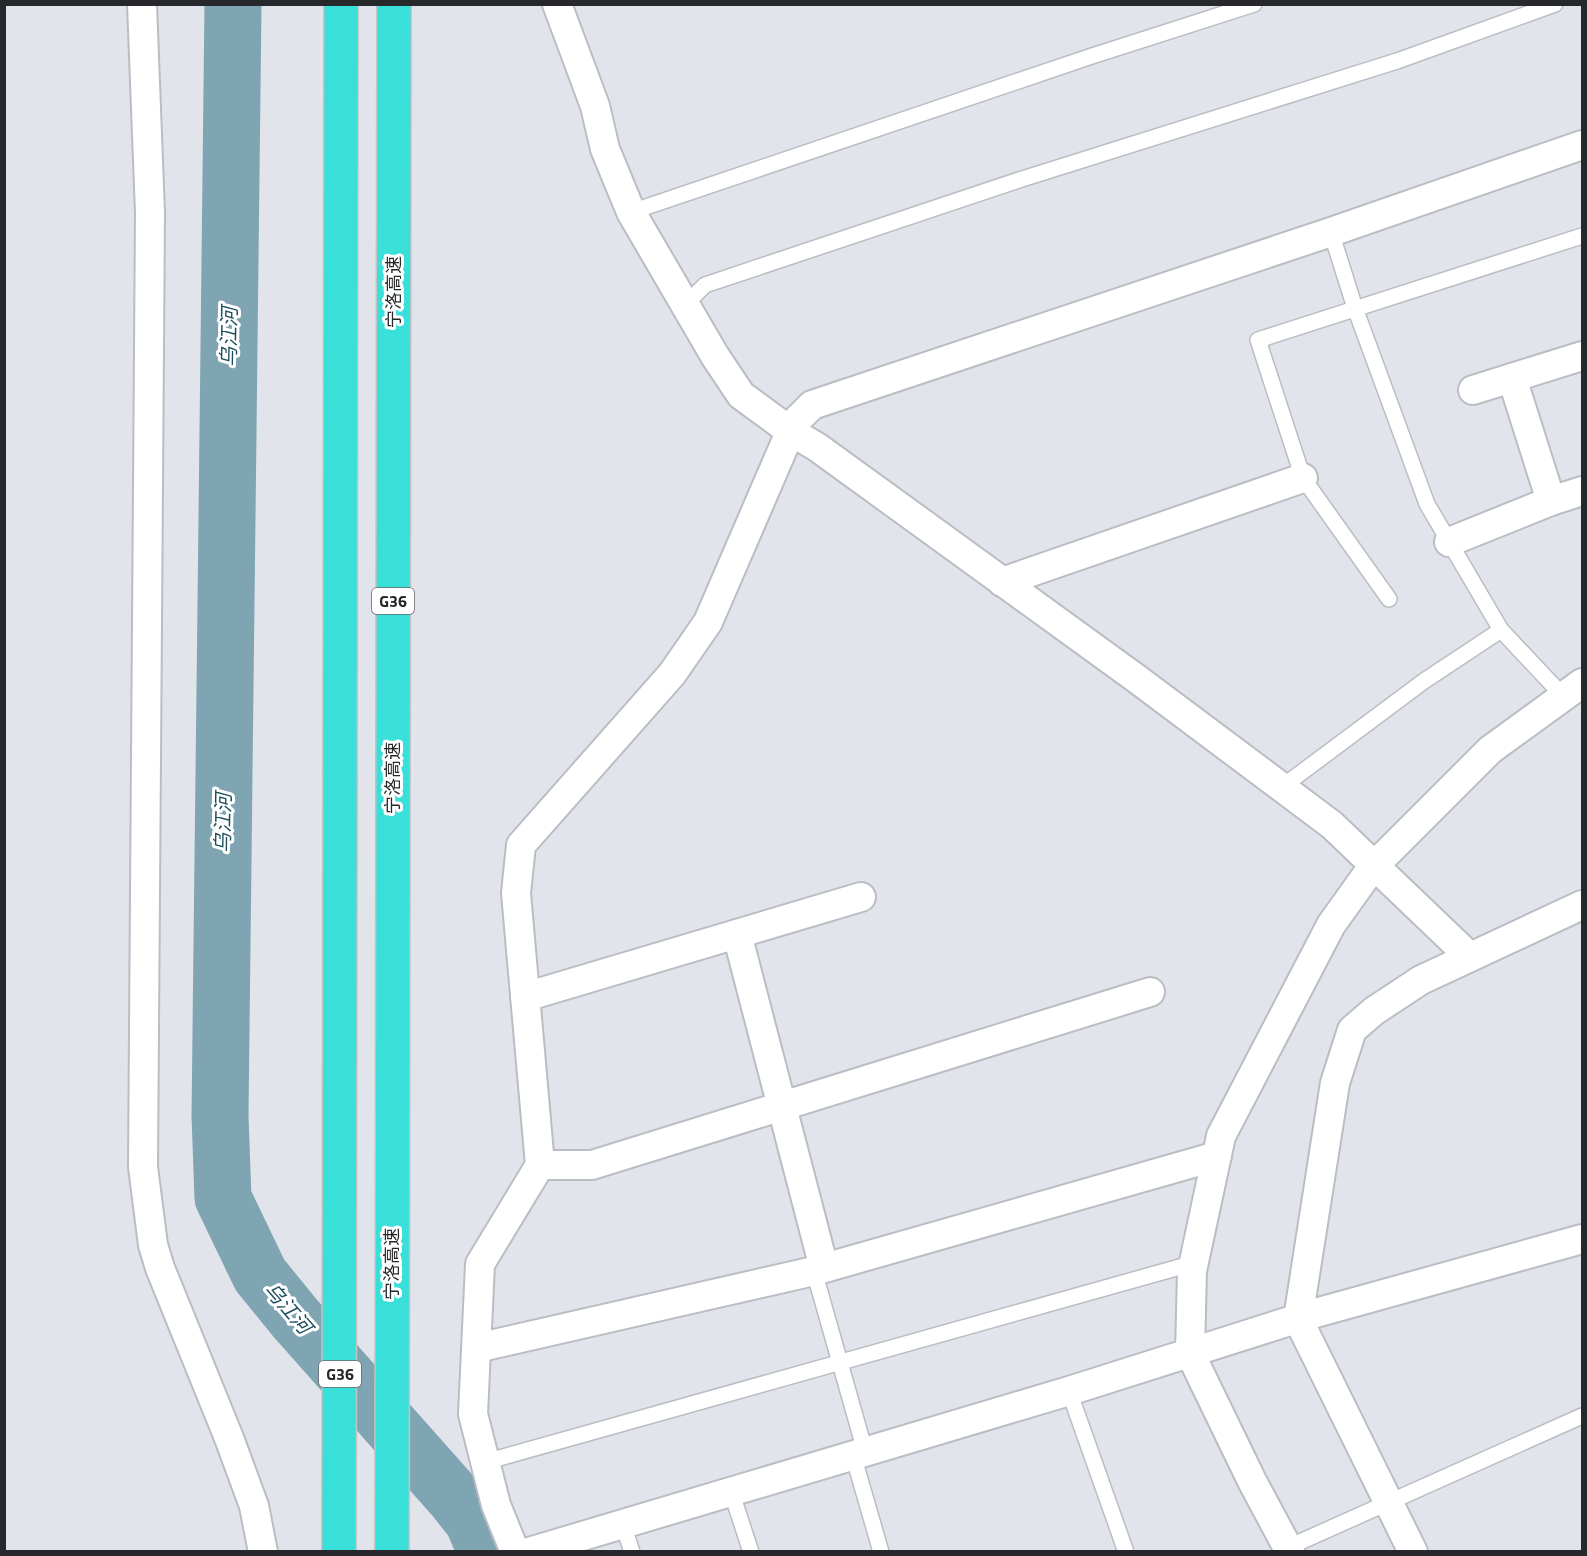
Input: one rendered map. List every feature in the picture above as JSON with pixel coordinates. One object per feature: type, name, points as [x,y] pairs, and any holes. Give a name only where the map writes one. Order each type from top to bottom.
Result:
[{"type":"highway","name":"G36","points":[[339,1551],[341,4]]},
{"type":"highway","name":"宁洛高速","points":[[392,1551],[394,4]]},
{"type":"street","points":[[142,4],[150,213],[143,1167],[153,1245],[160,1268],[230,1438],[251,1497],[263,1551]]},
{"type":"street","points":[[557,4],[595,106],[604,149],[631,213],[715,356],[741,395],[790,431],[817,447],[1332,825],[1470,957]]},
{"type":"street","points":[[515,1551],[496,1505],[473,1414],[480,1264],[540,1165],[516,893],[521,845],[672,674],[708,622],[794,423],[812,405],[1331,232],[1582,145]]},
{"type":"street","points":[[1473,390],[1582,356]]},
{"type":"street","points":[[1512,378],[1551,501]]},
{"type":"street","points":[[1002,582],[1303,478]]},
{"type":"street","points":[[1449,542],[1582,491]]},
{"type":"street","points":[[1286,1550],[1190,1353],[1194,1263],[1221,1136],[1331,925],[1374,865],[1490,750],[1573,690]]},
{"type":"street","points":[[525,997],[861,897]]},
{"type":"street","points":[[1413,1551],[1298,1319],[1335,1083],[1352,1030],[1374,1011],[1421,980],[1582,905]]},
{"type":"street","points":[[737,934],[782,1106],[819,1270]]},
{"type":"street","points":[[540,1165],[592,1164],[1150,992]]},
{"type":"street","points":[[477,1348],[819,1270],[1217,1156]]},
{"type":"street","points":[[529,1551],[1069,1391],[1298,1319],[1582,1239]]},
{"type":"lane","points":[[631,213],[1092,56],[1254,4]]},
{"type":"lane","points":[[686,304],[705,285],[1000,186],[1397,61],[1555,4]]},
{"type":"lane","points":[[1331,232],[1355,308],[1427,504],[1501,630],[1573,690]]},
{"type":"lane","points":[[1389,599],[1303,478],[1258,340],[1582,236]]},
{"type":"lane","points":[[1282,787],[1424,681],[1501,630]]},
{"type":"lane","points":[[486,1462],[1194,1263]]},
{"type":"lane","points":[[819,1270],[881,1551]]},
{"type":"lane","points":[[1069,1391],[1126,1551]]},
{"type":"lane","points":[[1286,1550],[1582,1416]]},
{"type":"lane","points":[[731,1491],[751,1551]]},
{"type":"lane","points":[[623,1524],[632,1551]]},
{"type":"waterway","name":"乌江河","points":[[233,4],[220,1116],[223,1198],[260,1275],[295,1318],[454,1497],[473,1521],[486,1552]]}]
